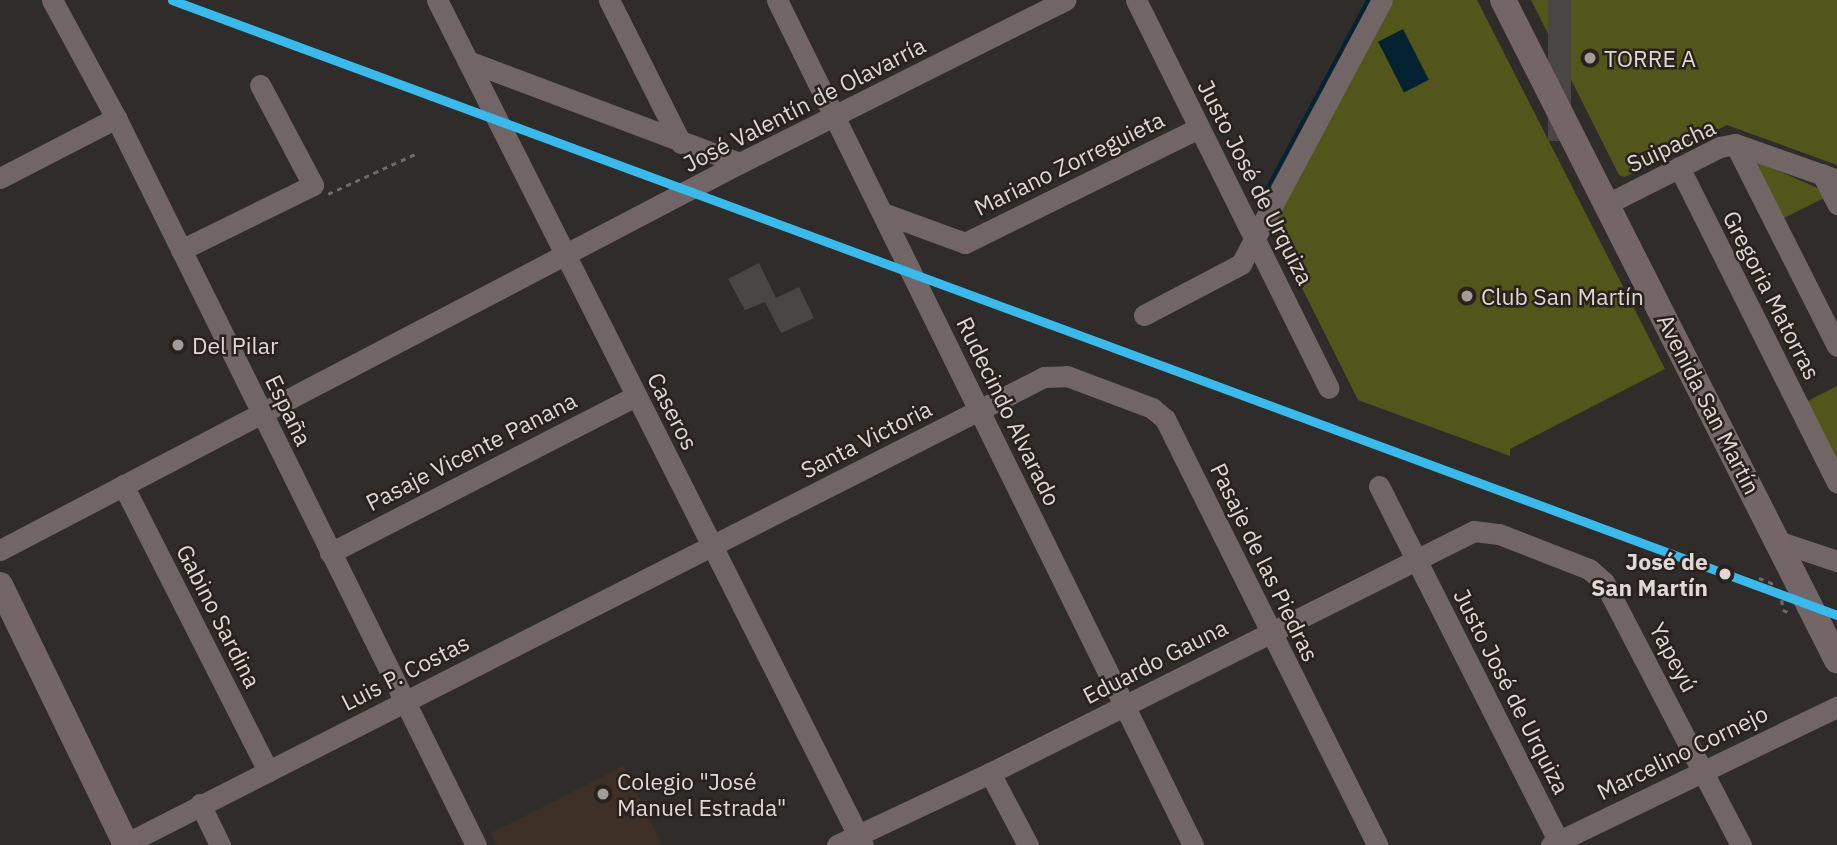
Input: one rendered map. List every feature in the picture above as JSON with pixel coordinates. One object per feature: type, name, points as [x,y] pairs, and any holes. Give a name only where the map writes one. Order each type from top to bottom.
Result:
[{"type":"main road","name":"Avenida San Martín","points":[[1503,0],[1780,542],[1837,660]]},
{"type":"main road","points":[[0,585],[125,845]]},
{"type":"street","name":"España","points":[[52,0],[116,118],[476,845]]},
{"type":"street","name":"Caseros","points":[[438,0],[860,840]]},
{"type":"street","points":[[610,0],[681,143]]},
{"type":"street","name":"Rudecindo Alvarado","points":[[777,0],[1193,845]]},
{"type":"street","name":"José Valentín de Olavarría","points":[[0,550],[263,415],[740,163],[1066,0]]},
{"type":"street","name":"Justo José de Urquiza","points":[[1136,0],[1329,388]]},
{"type":"street","points":[[1144,315],[1241,264],[1382,0]]},
{"type":"street","points":[[468,61],[740,163]]},
{"type":"street","points":[[181,250],[313,185],[260,85]]},
{"type":"street","points":[[0,178],[116,118]]},
{"type":"street","name":"Mariano Zorreguieta","points":[[883,213],[965,243],[1199,128]]},
{"type":"street","points":[[1735,144],[1837,346]]},
{"type":"street","name":"Suipacha","points":[[1607,204],[1679,167],[1735,144],[1829,177]]},
{"type":"street","name":"Gregoria Matorras","points":[[1679,167],[1837,483]]},
{"type":"street","points":[[1829,177],[1837,204]]},
{"type":"street","name":"Pasaje de las Piedras","points":[[1044,377],[1067,376],[1152,408],[1165,419],[1377,845]]},
{"type":"street","name":"Santa Victoria","points":[[712,548],[1044,377]]},
{"type":"street","name":"Pasaje Vicente Panana","points":[[330,552],[635,396]]},
{"type":"street","name":"Gabino Sardina","points":[[123,485],[268,771]]},
{"type":"street","name":"Justo José de Urquiza","points":[[1379,486],[1556,844]]},
{"type":"street","name":"Eduardo Gauna","points":[[836,845],[860,840],[1474,531]]},
{"type":"street","name":"Yapeyú","points":[[1474,531],[1499,534],[1589,569],[1604,582],[1741,845]]},
{"type":"street","points":[[1780,542],[1837,561]]},
{"type":"street","name":"Luis P. Costas","points":[[125,845],[405,700],[712,548]]},
{"type":"street","name":"Marcelino Cornejo","points":[[1556,844],[1837,707]]},
{"type":"street","points":[[990,773],[1028,845]]},
{"type":"street","points":[[200,804],[220,845]]},
{"type":"path","points":[[313,185],[329,194],[417,153]]},
{"type":"shaded area","name":"Colegio \"José Manuel Estrada\"","points":[[624,766],[662,845],[497,845],[491,833]]},
{"type":"green space","name":"Club San Martín","points":[[1388,0],[1477,0],[1665,369],[1510,449],[1510,456],[1358,400],[1270,224]]},
{"type":"green space","points":[[1531,0],[1837,0],[1837,165],[1727,125],[1625,177],[1619,175]]},
{"type":"green space","points":[[1754,160],[1822,190],[1826,197],[1780,220]]},
{"type":"green space","points":[[1837,386],[1837,469],[1804,403]]},
{"type":"water","points":[[1366,0],[1371,0],[1263,200],[1260,198]]},
{"type":"water","points":[[1403,29],[1429,80],[1404,92],[1378,42]]},
{"type":"building","points":[[1548,0],[1571,0],[1571,141],[1548,141]]},
{"type":"building","points":[[759,263],[776,298],[799,287],[814,318],[781,333],[765,302],[745,310],[728,279]]},
{"type":"transit line","points":[[172,0],[1837,615]]},
{"type":"place","name":"TORRE A","points":[[1590,58]]},
{"type":"place","name":"Club San Martín","points":[[1467,296]]},
{"type":"place","name":"Del Pilar","points":[[178,345]]},
{"type":"place","name":"José de San Martín","points":[[1725,574]]},
{"type":"place","name":"Colegio \"José Manuel Estrada\"","points":[[603,794]]}]
